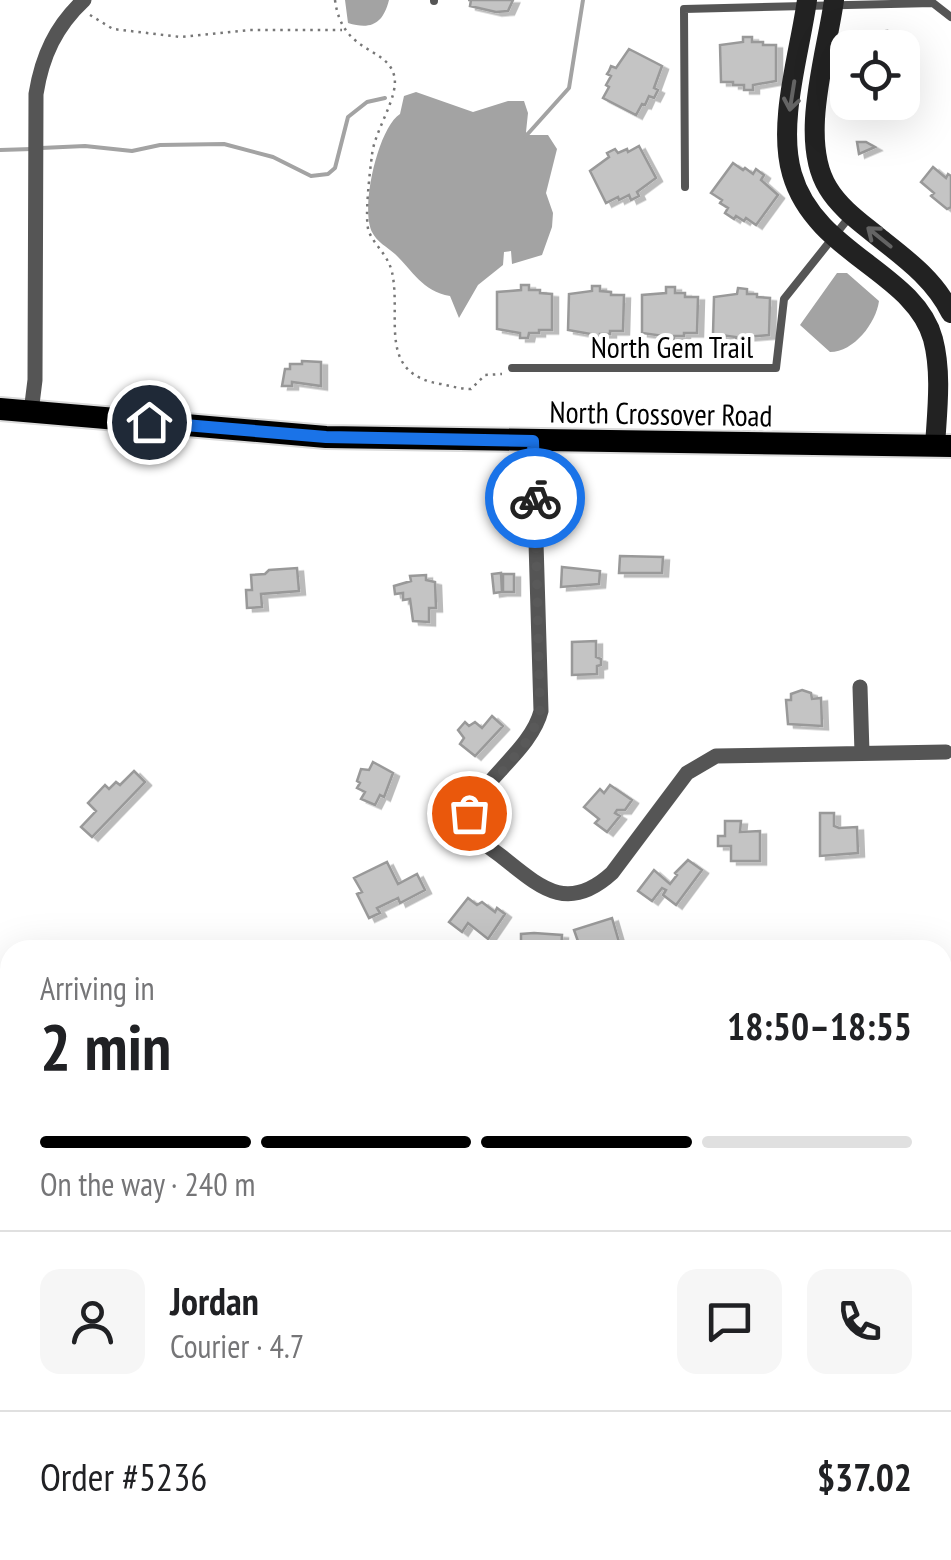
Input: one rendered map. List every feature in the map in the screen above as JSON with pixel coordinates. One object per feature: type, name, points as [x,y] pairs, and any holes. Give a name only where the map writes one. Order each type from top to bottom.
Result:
[{"type":"main road","name":"North Crossover Road","points":[[0,409],[268,433],[371,438],[943,446]]},
{"type":"street","points":[[31,412],[35,380],[36,94],[45,54],[66,18],[82,2]]},
{"type":"street","points":[[806,2],[789,114],[787,149],[792,175],[804,204],[832,238],[903,292],[926,321],[934,342],[943,446]]},
{"type":"street","points":[[834,2],[816,110],[820,170],[828,189],[851,215],[933,283],[950,307]]},
{"type":"street","points":[[533,441],[540,711],[531,736],[474,805],[468,821],[476,836],[533,882],[561,894],[579,894],[598,886],[688,773],[704,760],[728,755],[946,752]]},
{"type":"street","points":[[860,687],[862,753]]},
{"type":"lane","points":[[685,187],[684,9],[806,2],[933,4],[951,17]]},
{"type":"lane","name":"North Gem Trail","points":[[512,368],[776,368],[784,299],[851,215]]},
{"type":"lane","points":[[926,321],[950,307]]},
{"type":"path","points":[[336,0],[343,30]]},
{"type":"path","points":[[82,2],[90,15],[113,30],[181,37],[250,30],[343,30],[388,64],[394,72],[390,103],[373,144],[367,218],[369,232],[389,262],[393,276],[396,348],[404,368],[418,380],[459,390],[471,389],[485,376],[505,374],[512,368]]},
{"type":"shaded area","points":[[345,0],[389,0],[379,20],[363,26],[348,23]]},
{"type":"shaded area","points":[[416,92],[473,112],[508,101],[524,101],[528,135],[548,135],[557,149],[546,193],[553,213],[552,227],[542,255],[512,264],[511,251],[504,252],[503,265],[478,285],[459,318],[450,296],[419,280],[377,239],[369,221],[370,188],[378,151],[400,114],[404,96]]},
{"type":"shaded area","points":[[837,273],[847,273],[879,301],[862,335],[847,347],[830,352],[800,325]]},
{"type":"building","points":[[471,0],[513,0],[508,11],[496,12],[470,6]]},
{"type":"building","points":[[743,37],[752,37],[752,42],[763,45],[776,45],[776,81],[753,85],[753,90],[721,82],[720,45],[743,42]]},
{"type":"building","points":[[629,49],[662,66],[654,98],[649,96],[636,115],[603,98],[609,87],[606,85],[611,76],[607,74],[611,66],[616,68]]},
{"type":"building","points":[[857,142],[866,142],[875,147],[859,154]]},
{"type":"building","points":[[639,146],[656,178],[631,200],[629,195],[606,203],[590,171],[609,157],[607,153],[615,149],[618,153],[627,149],[628,152]]},
{"type":"building","points":[[733,163],[753,174],[756,169],[764,175],[761,180],[778,195],[756,225],[725,213],[728,208],[711,193]]},
{"type":"building","points":[[933,167],[946,178],[951,176],[951,207],[947,209],[921,182]]},
{"type":"building","points":[[521,285],[552,294],[552,330],[539,330],[529,333],[528,338],[520,338],[520,333],[497,329],[497,292],[521,290]]},
{"type":"building","points":[[592,286],[600,286],[600,291],[611,295],[624,295],[623,331],[610,331],[600,334],[600,339],[591,339],[591,334],[568,330],[569,294],[592,291]]},
{"type":"building","points":[[666,287],[675,287],[675,293],[685,293],[685,297],[698,297],[697,333],[684,333],[674,336],[674,341],[664,341],[664,336],[642,333],[642,295],[666,293]]},
{"type":"building","points":[[738,288],[747,289],[747,294],[770,298],[769,335],[746,337],[745,343],[736,342],[736,337],[713,334],[714,297],[737,294]]},
{"type":"building","points":[[302,361],[321,362],[321,386],[292,382],[292,386],[282,386],[285,369]]},
{"type":"building","points":[[620,556],[663,557],[662,573],[619,573]]},
{"type":"building","points":[[562,567],[600,571],[599,584],[561,587]]},
{"type":"building","points":[[297,568],[299,591],[261,594],[262,607],[247,608],[246,590],[252,590],[251,575]]},
{"type":"building","points":[[501,573],[502,592],[494,593],[492,574]]},
{"type":"building","points":[[503,574],[514,574],[514,592],[503,592]]},
{"type":"building","points":[[426,575],[426,580],[435,582],[436,608],[429,608],[429,622],[413,621],[410,599],[403,600],[403,593],[395,594],[394,586],[411,581],[410,576]]},
{"type":"building","points":[[596,641],[596,657],[601,659],[597,674],[572,675],[572,642]]},
{"type":"building","points":[[802,690],[811,693],[812,699],[821,698],[822,726],[788,724],[786,700]]},
{"type":"building","points":[[492,716],[503,726],[475,756],[460,744],[464,738],[458,730],[465,722],[469,726],[475,722],[482,728]]},
{"type":"building","points":[[373,762],[393,773],[384,797],[380,795],[375,805],[361,799],[365,792],[357,788],[361,769],[369,770]]},
{"type":"building","points":[[134,771],[145,782],[92,837],[81,827],[96,811],[88,803],[105,785],[109,789],[116,782],[120,785]]},
{"type":"building","points":[[610,785],[632,800],[625,810],[617,810],[615,813],[620,816],[607,832],[584,807],[600,789],[604,793]]},
{"type":"building","points":[[820,813],[834,813],[834,826],[839,828],[857,827],[858,853],[820,856]]},
{"type":"building","points":[[725,821],[741,821],[740,832],[760,831],[760,861],[731,861],[731,846],[718,846],[718,836],[725,836]]},
{"type":"building","points":[[688,860],[702,870],[676,905],[663,895],[666,890],[662,888],[652,901],[638,891],[654,870],[670,884]]},
{"type":"building","points":[[387,862],[398,884],[417,874],[425,890],[400,903],[398,898],[377,908],[380,913],[369,918],[354,878]]},
{"type":"building","points":[[468,898],[505,914],[488,939],[468,923],[462,932],[449,922]]},
{"type":"building","points":[[612,918],[618,940],[578,940],[574,930]]},
{"type":"building","points":[[521,934],[562,935],[562,940],[521,940]]},
{"type":"waterway","points":[[525,137],[569,88],[583,0]]},
{"type":"waterway","points":[[41,148],[85,146],[132,151],[160,145],[224,144],[273,157],[311,176],[328,174],[335,168],[348,117],[367,102],[385,98]]},
{"type":"waterway","points":[[0,150],[32,149]]},
{"type":"way so far","points":[[469,813],[538,723],[542,698],[535,498]]},
{"type":"route","points":[[149,422],[326,437],[533,441],[535,498]]}]
